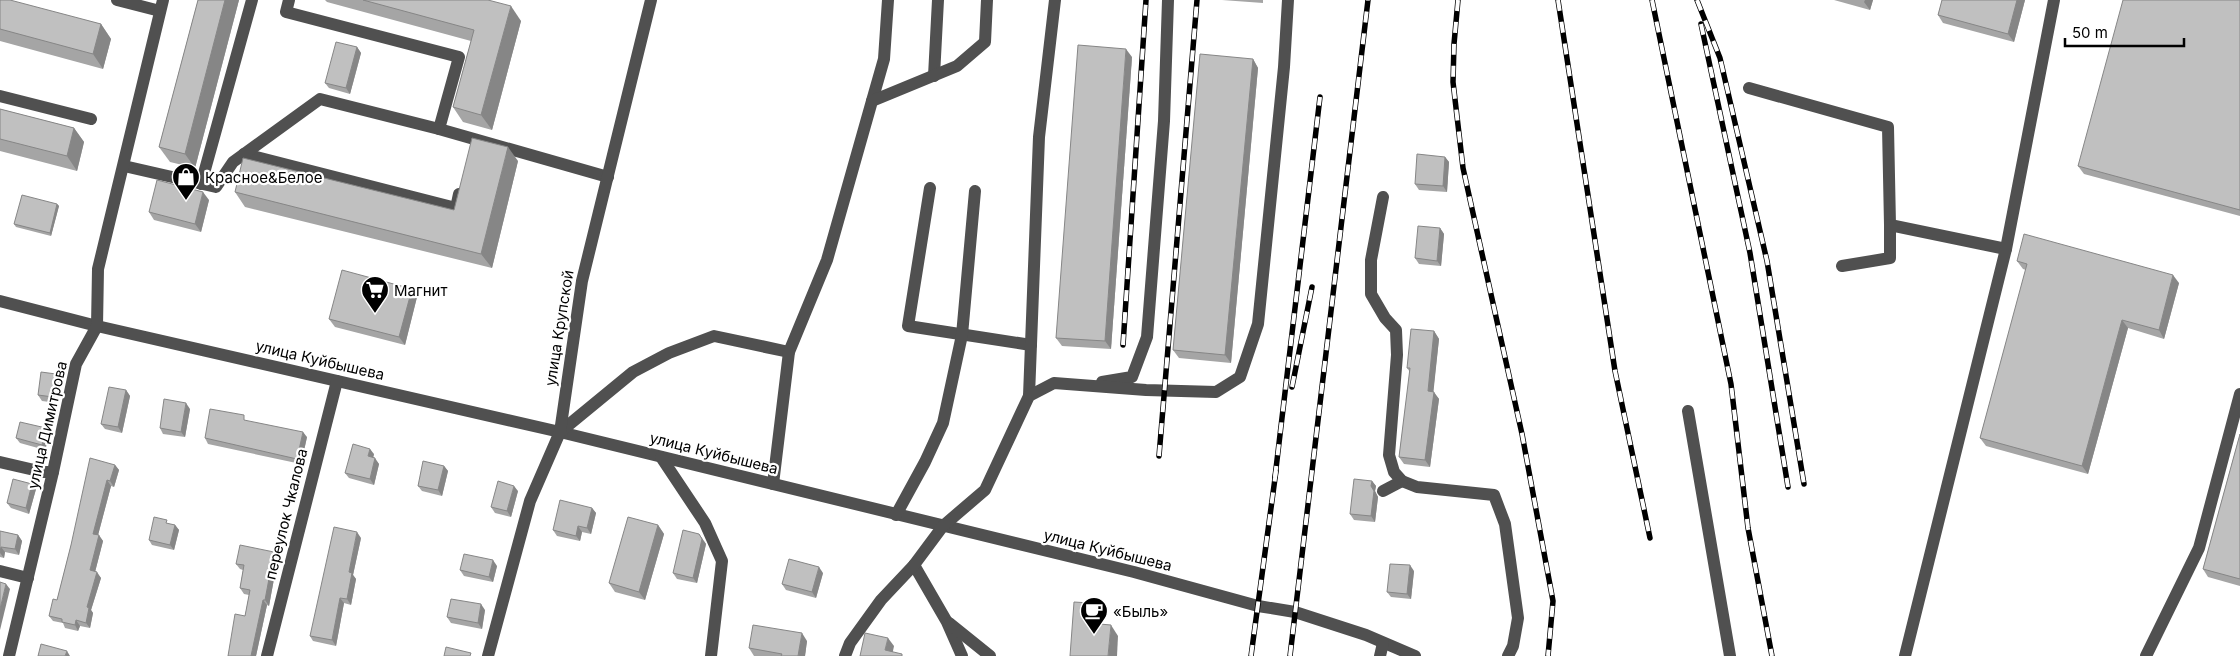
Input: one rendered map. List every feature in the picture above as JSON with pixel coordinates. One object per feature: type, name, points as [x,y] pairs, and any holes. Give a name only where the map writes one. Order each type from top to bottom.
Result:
[{"type":"street","points":[[117,0],[161,6]]},
{"type":"street","points":[[201,184],[252,0]]},
{"type":"street","points":[[289,0],[286,12],[459,57],[440,130]]},
{"type":"street","name":"улица Крупской","points":[[488,656],[530,501],[560,432],[582,281],[651,0]]},
{"type":"street","points":[[773,484],[789,352],[827,260],[884,59],[888,0]]},
{"type":"street","points":[[934,76],[938,0]]},
{"type":"street","points":[[872,101],[958,66],[985,42],[987,0]]},
{"type":"street","points":[[845,656],[850,643],[881,600],[914,566],[943,526],[985,490],[1029,396],[1039,137],[1055,0]]},
{"type":"street","points":[[1087,385],[1132,377],[1147,337],[1164,121],[1168,0]]},
{"type":"street","points":[[1029,396],[1054,383],[1146,390],[1216,392],[1240,377],[1258,324],[1284,67],[1288,0]]},
{"type":"street","points":[[1905,656],[2006,249],[2054,0]]},
{"type":"street","name":"улица Димитрова","points":[[9,656],[53,472],[76,364],[97,326],[98,269],[161,6]]},
{"type":"street","points":[[1749,88],[1888,127],[1890,258],[1842,266]]},
{"type":"street","points":[[0,96],[91,119]]},
{"type":"street","points":[[124,166],[216,187],[233,162],[320,99],[440,130],[473,143],[608,177]]},
{"type":"street","points":[[244,154],[456,208],[463,182]]},
{"type":"street","points":[[930,188],[908,326],[1031,345]]},
{"type":"street","points":[[896,514],[925,462],[943,423],[962,335],[975,191]]},
{"type":"street","points":[[1383,197],[1371,260],[1371,294],[1385,318],[1396,330],[1397,355],[1389,456],[1394,472],[1402,481],[1417,487],[1494,495],[1505,524],[1518,618],[1513,646],[1508,656]]},
{"type":"street","points":[[1890,225],[2006,249]]},
{"type":"street","name":"улица Куйбышева","points":[[0,301],[97,326],[560,432],[1134,572],[1258,606],[1295,612],[1366,635],[1381,650],[1415,656]]},
{"type":"street","points":[[560,432],[633,372],[669,353],[714,336],[789,352]]},
{"type":"street","name":"переулок Чкалова","points":[[267,656],[337,381]]},
{"type":"street","points":[[2146,656],[2199,548],[2240,394]]},
{"type":"street","points":[[1688,411],[1730,656]]},
{"type":"street","points":[[661,457],[705,523],[722,561],[711,656]]},
{"type":"street","points":[[0,462],[43,472],[53,472]]},
{"type":"street","points":[[1383,491],[1402,481]]},
{"type":"street","points":[[914,566],[946,622],[962,656]]},
{"type":"street","points":[[0,571],[28,578]]},
{"type":"street","points":[[946,622],[990,656]]},
{"type":"building","points":[[0,0],[10,0],[101,24],[93,54],[0,29]]},
{"type":"building","points":[[198,0],[225,0],[185,154],[159,147]]},
{"type":"building","points":[[363,0],[488,0],[511,6],[481,115],[453,107],[474,30]]},
{"type":"building","points":[[1942,0],[2017,0],[2008,34],[1938,15]]},
{"type":"building","points":[[2123,0],[2240,0],[2240,210],[2078,166]]},
{"type":"building","points":[[336,42],[357,47],[346,88],[325,83]]},
{"type":"building","points":[[1078,45],[1126,49],[1105,341],[1056,338]]},
{"type":"building","points":[[1200,54],[1253,59],[1225,355],[1173,350]]},
{"type":"building","points":[[0,109],[74,128],[67,156],[0,139]]},
{"type":"building","points":[[472,138],[508,147],[481,254],[235,192],[243,158],[454,210]]},
{"type":"building","points":[[1417,154],[1445,157],[1443,186],[1415,184]]},
{"type":"building","points":[[157,180],[203,192],[195,224],[149,212]]},
{"type":"building","points":[[22,195],[57,204],[50,233],[14,224]]},
{"type":"building","points":[[1418,226],[1440,228],[1437,261],[1415,258]]},
{"type":"building","points":[[2024,234],[2173,275],[2159,330],[2122,320],[2082,466],[1980,438],[2027,264],[2017,261]]},
{"type":"building","points":[[342,270],[412,289],[399,337],[329,319]]},
{"type":"building","points":[[1411,329],[1434,331],[1428,391],[1434,392],[1425,460],[1399,457],[1410,368],[1407,368]]},
{"type":"building","points":[[41,372],[56,374],[53,397],[38,395]]},
{"type":"building","points":[[109,387],[126,390],[118,427],[101,424]]},
{"type":"building","points":[[164,399],[186,403],[181,432],[160,428]]},
{"type":"building","points":[[210,409],[244,415],[244,420],[303,432],[297,459],[205,438]]},
{"type":"building","points":[[20,422],[46,428],[42,445],[16,438]]},
{"type":"building","points":[[2240,434],[2240,579],[2203,569]]},
{"type":"building","points":[[353,444],[370,449],[368,456],[375,458],[370,479],[345,473]]},
{"type":"building","points":[[90,458],[115,465],[110,481],[107,480],[93,534],[99,535],[90,570],[97,572],[87,607],[89,608],[86,623],[76,620],[75,625],[49,616],[53,599],[57,600]]},
{"type":"building","points":[[423,461],[444,466],[438,490],[418,486]]},
{"type":"building","points":[[13,479],[32,484],[26,508],[7,503]]},
{"type":"building","points":[[1354,479],[1372,481],[1371,486],[1374,491],[1371,516],[1350,514]]},
{"type":"building","points":[[498,481],[514,486],[507,511],[491,507]]},
{"type":"building","points":[[560,500],[592,508],[587,528],[578,526],[576,536],[553,530]]},
{"type":"building","points":[[154,517],[167,520],[166,523],[175,525],[170,545],[149,540]]},
{"type":"building","points":[[628,517],[658,525],[639,592],[609,583]]},
{"type":"building","points":[[334,527],[357,532],[349,572],[352,573],[347,599],[340,598],[332,640],[310,636]]},
{"type":"building","points":[[683,530],[699,534],[702,539],[693,578],[673,573]]},
{"type":"building","points":[[0,531],[18,535],[15,549],[1,547],[0,552]]},
{"type":"building","points":[[240,545],[274,552],[265,600],[263,600],[251,656],[228,656],[235,614],[245,616],[250,590],[240,588],[244,565],[236,564]]},
{"type":"building","points":[[464,554],[493,560],[489,577],[460,570]]},
{"type":"building","points":[[789,559],[819,567],[812,592],[782,584]]},
{"type":"building","points":[[1390,564],[1410,565],[1407,594],[1387,592]]},
{"type":"building","points":[[0,582],[6,584],[0,609]]},
{"type":"building","points":[[451,599],[481,604],[478,623],[447,617]]},
{"type":"building","points":[[1074,602],[1090,603],[1088,623],[1111,625],[1108,656],[1070,656]]},
{"type":"building","points":[[753,625],[802,633],[798,656],[781,656],[782,654],[749,648]]},
{"type":"building","points":[[865,633],[888,638],[885,650],[902,654],[902,656],[860,656]]},
{"type":"building","points":[[41,644],[67,651],[65,656],[38,656]]},
{"type":"building","points":[[446,647],[471,653],[470,656],[444,656]]},
{"type":"railway","points":[[1123,345],[1146,0]]},
{"type":"railway","points":[[1159,456],[1197,0]]},
{"type":"railway","points":[[1290,656],[1368,0]]},
{"type":"railway","points":[[1458,0],[1453,82],[1463,168],[1522,434],[1553,601],[1548,656]]},
{"type":"railway","points":[[1558,0],[1615,371],[1650,538]]},
{"type":"railway","points":[[1652,0],[1731,384],[1748,528],[1772,656]]},
{"type":"railway","points":[[1697,0],[1720,58],[1767,261],[1804,484]]},
{"type":"railway","points":[[1701,24],[1750,253],[1788,487]]},
{"type":"railway","points":[[1275,477],[1320,97]]},
{"type":"railway","points":[[1292,387],[1312,287]]},
{"type":"railway","points":[[1251,656],[1276,471]]},
{"type":"place","name":"Красное&Белое","points":[[186,201]]},
{"type":"place","name":"Магнит","points":[[375,314]]},
{"type":"place","name":"«Быль»","points":[[1094,635]]}]
